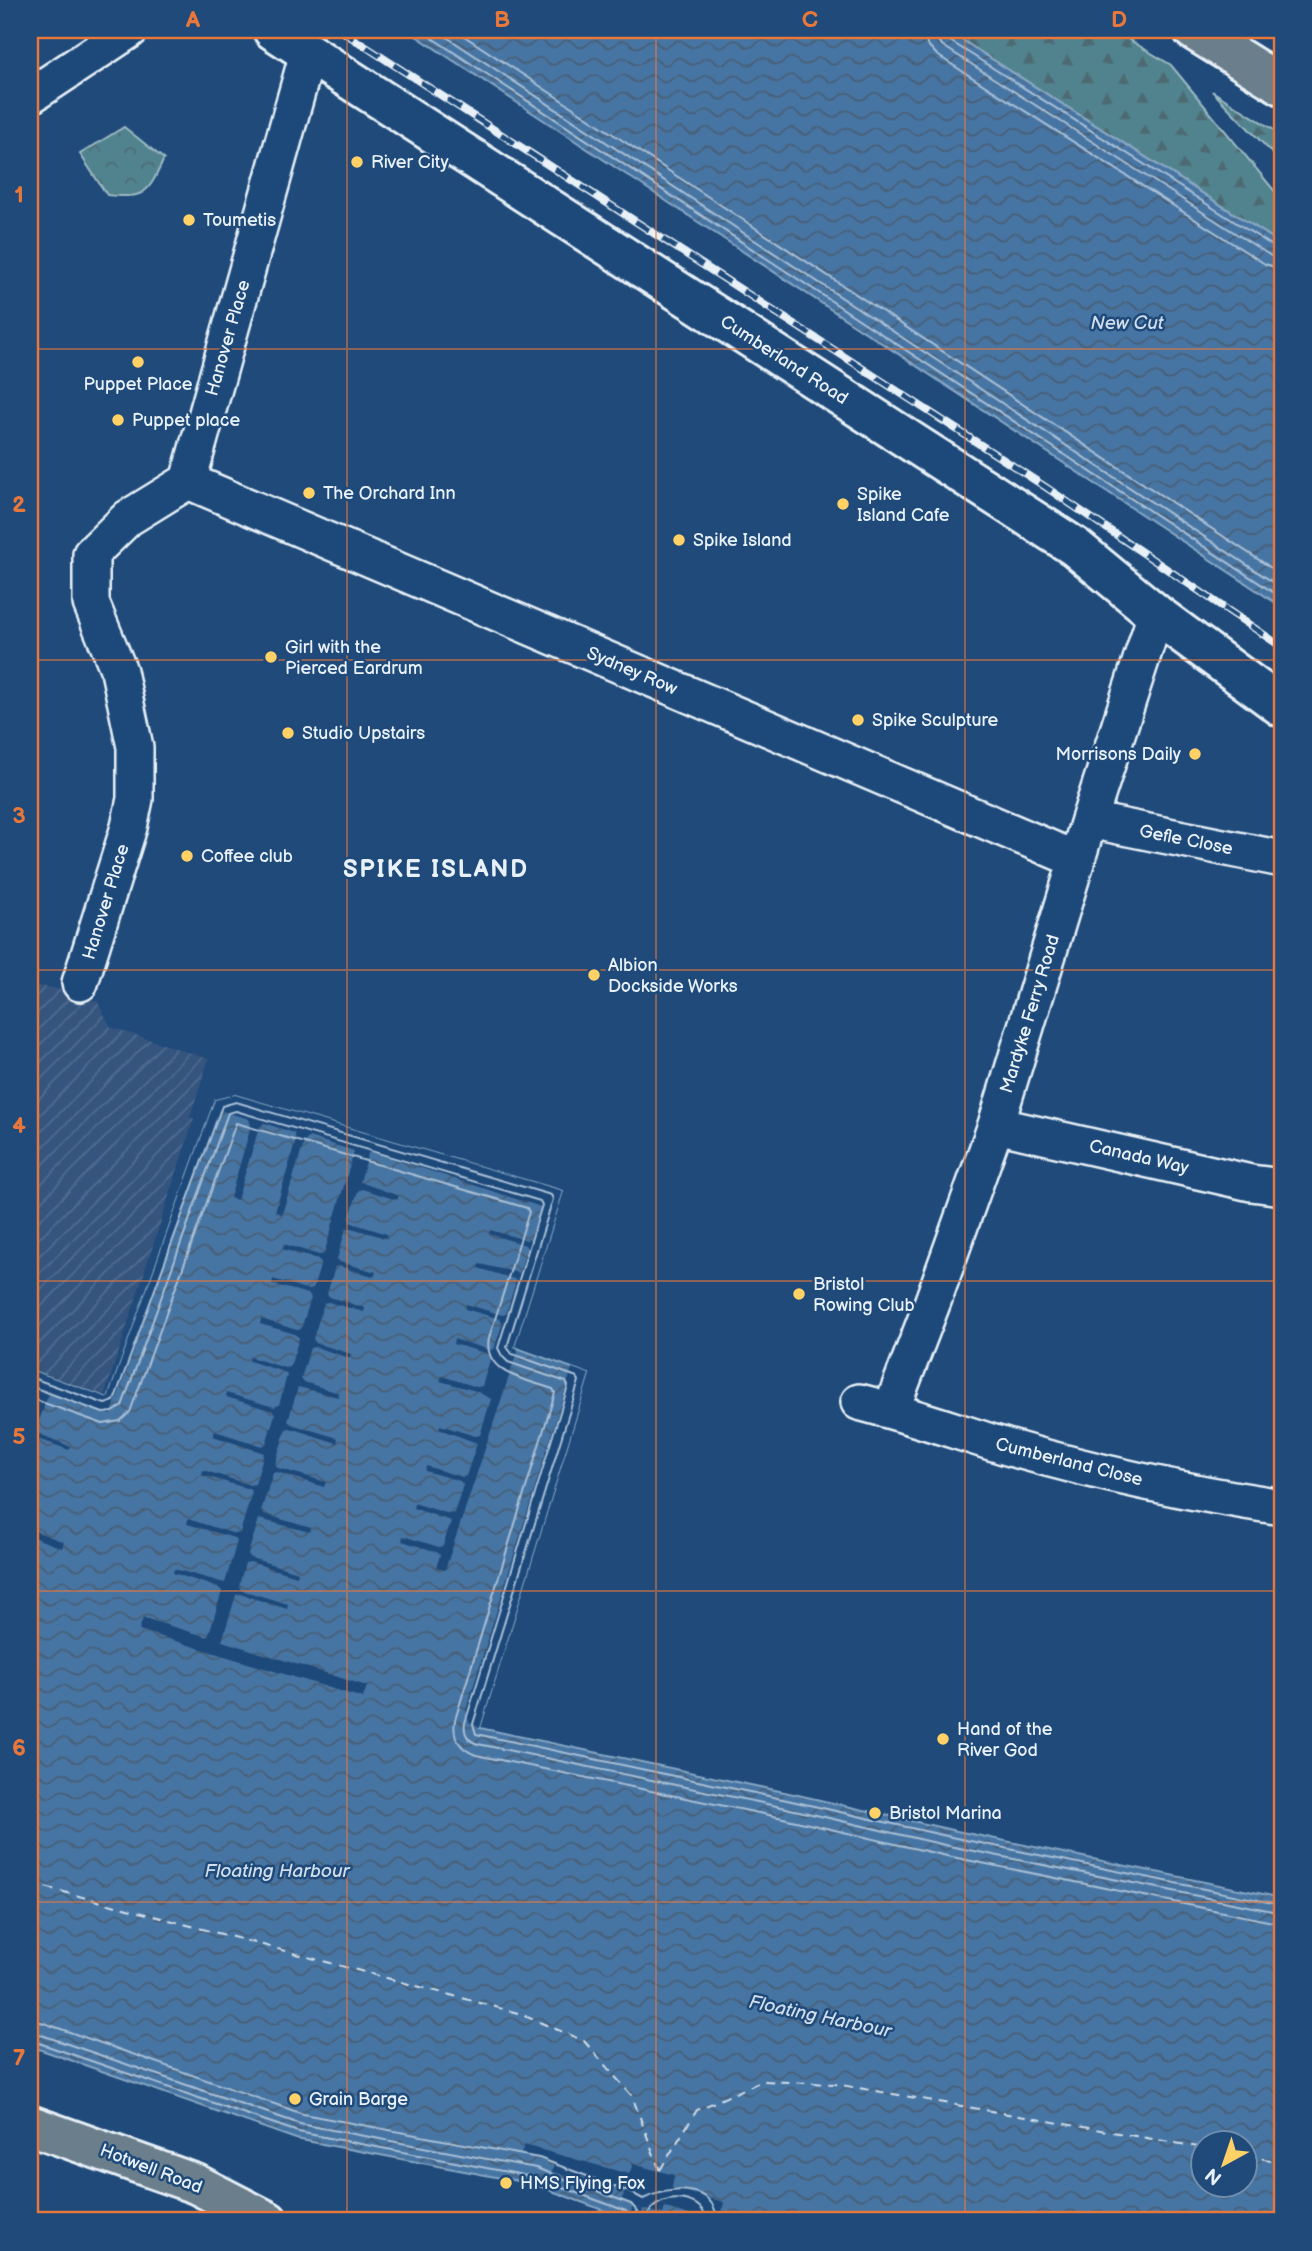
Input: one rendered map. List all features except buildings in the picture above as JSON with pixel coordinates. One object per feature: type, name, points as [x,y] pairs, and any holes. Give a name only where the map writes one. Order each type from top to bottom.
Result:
[{"type":"main road","points":[[1192,30],[1282,85]]},
{"type":"main road","name":"Hotwell Road","points":[[30,2125],[196,2184],[268,2221]]},
{"type":"street","points":[[30,96],[130,30]]},
{"type":"street","name":"Cumberland Road","points":[[273,30],[1075,547],[1156,614],[1282,707]]},
{"type":"street","name":"Hanover Place","points":[[80,983],[129,827],[135,799],[135,747],[119,671],[91,603],[91,554],[128,518],[187,481],[308,53]]},
{"type":"street","name":"Sydney Row","points":[[187,481],[1077,860]]},
{"type":"street","name":"Mardyke Ferry Road","points":[[875,1406],[996,1125],[1089,820],[1156,614]]},
{"type":"street","name":"Gefle Close","points":[[1089,820],[1282,859]]},
{"type":"street","name":"Canada Way","points":[[996,1125],[1282,1187]]},
{"type":"street","name":"Cumberland Close","points":[[875,1406],[1009,1447],[1103,1471],[1198,1494],[1282,1507]]},
{"type":"shaded area","points":[[30,985],[54,988],[97,1001],[111,1027],[209,1059],[190,1117],[194,1119],[104,1397],[30,1370]]},
{"type":"green space","points":[[946,30],[1113,30],[1171,65],[1282,200],[1282,244]]},
{"type":"green space","points":[[1212,91],[1282,135],[1282,163]]},
{"type":"green space","points":[[124,127],[164,159],[154,180],[144,191],[130,196],[107,195],[80,154]]},
{"type":"water","name":"New Cut","points":[[407,30],[946,30],[1282,244],[1282,607]]},
{"type":"water","name":"Floating Harbour","points":[[235,1095],[563,1191],[514,1347],[589,1374],[480,1728],[1282,1898],[1282,2221],[700,2221],[684,2216],[664,2217],[662,2221],[632,2221],[533,2184],[296,2139],[30,2046],[30,1370],[108,1398],[215,1100]]},
{"type":"pier","points":[[235,1095],[563,1191],[514,1347],[518,1349],[445,1570],[436,1568],[440,1555],[437,1552],[402,1541],[403,1536],[443,1546],[451,1521],[413,1508],[414,1503],[449,1514],[454,1513],[463,1485],[460,1481],[425,1471],[426,1466],[466,1476],[477,1443],[439,1429],[440,1425],[475,1436],[480,1435],[491,1399],[476,1391],[440,1381],[442,1376],[477,1387],[482,1386],[491,1357],[489,1354],[453,1344],[454,1339],[494,1349],[503,1322],[465,1309],[466,1304],[506,1314],[516,1281],[478,1268],[479,1264],[519,1273],[527,1248],[525,1245],[489,1234],[490,1230],[530,1239],[541,1207],[369,1151],[360,1182],[399,1196],[397,1200],[362,1189],[358,1191],[349,1220],[387,1234],[386,1238],[346,1229],[337,1259],[376,1272],[374,1277],[335,1267],[327,1294],[365,1308],[364,1312],[324,1303],[313,1339],[316,1343],[351,1354],[350,1358],[315,1347],[310,1348],[301,1379],[339,1393],[338,1397],[298,1387],[288,1421],[338,1438],[337,1443],[286,1429],[275,1464],[278,1468],[326,1482],[324,1487],[273,1473],[261,1511],[311,1528],[310,1532],[259,1519],[248,1554],[251,1558],[298,1572],[297,1576],[250,1562],[245,1563],[239,1586],[241,1590],[288,1604],[287,1609],[236,1595],[222,1641],[367,1686],[363,1698],[139,1630],[143,1618],[208,1637],[222,1591],[173,1573],[174,1569],[225,1583],[237,1541],[187,1524],[188,1519],[235,1534],[240,1533],[252,1492],[202,1475],[203,1470],[250,1485],[255,1484],[264,1453],[213,1436],[215,1431],[262,1446],[266,1444],[275,1414],[273,1411],[226,1397],[226,1393],[274,1407],[279,1405],[287,1375],[249,1361],[250,1357],[285,1368],[290,1367],[299,1338],[295,1334],[260,1324],[261,1319],[301,1329],[311,1298],[308,1294],[272,1284],[273,1279],[313,1289],[321,1263],[318,1259],[282,1249],[284,1244],[319,1255],[324,1254],[354,1151],[309,1137],[304,1143],[282,1214],[275,1212],[296,1140],[294,1133],[264,1123],[259,1128],[237,1200],[230,1198],[251,1126],[249,1119],[219,1110],[111,1415],[49,1393],[35,1432],[71,1447],[69,1450],[36,1438],[32,1439],[30,1445],[30,1370],[108,1398],[215,1100]]},
{"type":"pier","points":[[572,1368],[589,1374],[480,1728],[469,1722],[466,1710]]},
{"type":"pier","points":[[30,1529],[64,1542],[62,1548],[30,1536]]},
{"type":"pier","points":[[524,2145],[629,2174],[633,2164],[674,2175],[672,2188],[724,2202],[722,2211],[760,2221],[713,2221],[665,2208],[663,2214],[643,2209],[640,2221],[632,2221],[629,2220],[633,2204],[622,2201],[625,2189],[571,2174],[552,2172],[554,2164],[521,2154]]},
{"type":"ferry route","points":[[30,1883],[518,2013],[584,2041],[632,2096],[660,2171]]},
{"type":"ferry route","points":[[660,2170],[697,2110],[762,2081],[835,2084],[1190,2146]]},
{"type":"ferry route","points":[[1260,2158],[1282,2162]]},
{"type":"railway","points":[[340,30],[1044,486],[1282,647]]},
{"type":"place","name":"River City","points":[[357,162]]},
{"type":"place","name":"Toumetis","points":[[189,220]]},
{"type":"place","name":"Puppet Place","points":[[138,362]]},
{"type":"place","name":"Puppet place","points":[[118,420]]},
{"type":"place","name":"The Orchard Inn","points":[[309,493]]},
{"type":"place","name":"Spike Island Cafe","points":[[843,504]]},
{"type":"place","name":"Spike Island","points":[[679,540]]},
{"type":"place","name":"Girl with the Pierced Eardrum","points":[[271,657]]},
{"type":"place","name":"Spike Sculpture","points":[[858,720]]},
{"type":"place","name":"Studio Upstairs","points":[[288,733]]},
{"type":"place","name":"Morrisons Daily","points":[[1195,754]]},
{"type":"place","name":"Coffee club","points":[[187,856]]},
{"type":"place","name":"Albion Dockside Works","points":[[594,975]]},
{"type":"place","name":"Bristol Rowing Club","points":[[799,1294]]},
{"type":"place","name":"Hand of the River God","points":[[943,1739]]},
{"type":"place","name":"Bristol Marina","points":[[875,1813]]},
{"type":"place","name":"Grain Barge","points":[[295,2099]]},
{"type":"place","name":"HMS Flying Fox","points":[[506,2183]]},
{"type":"district","name":"SPIKE ISLAND","points":[[436,869]]}]
